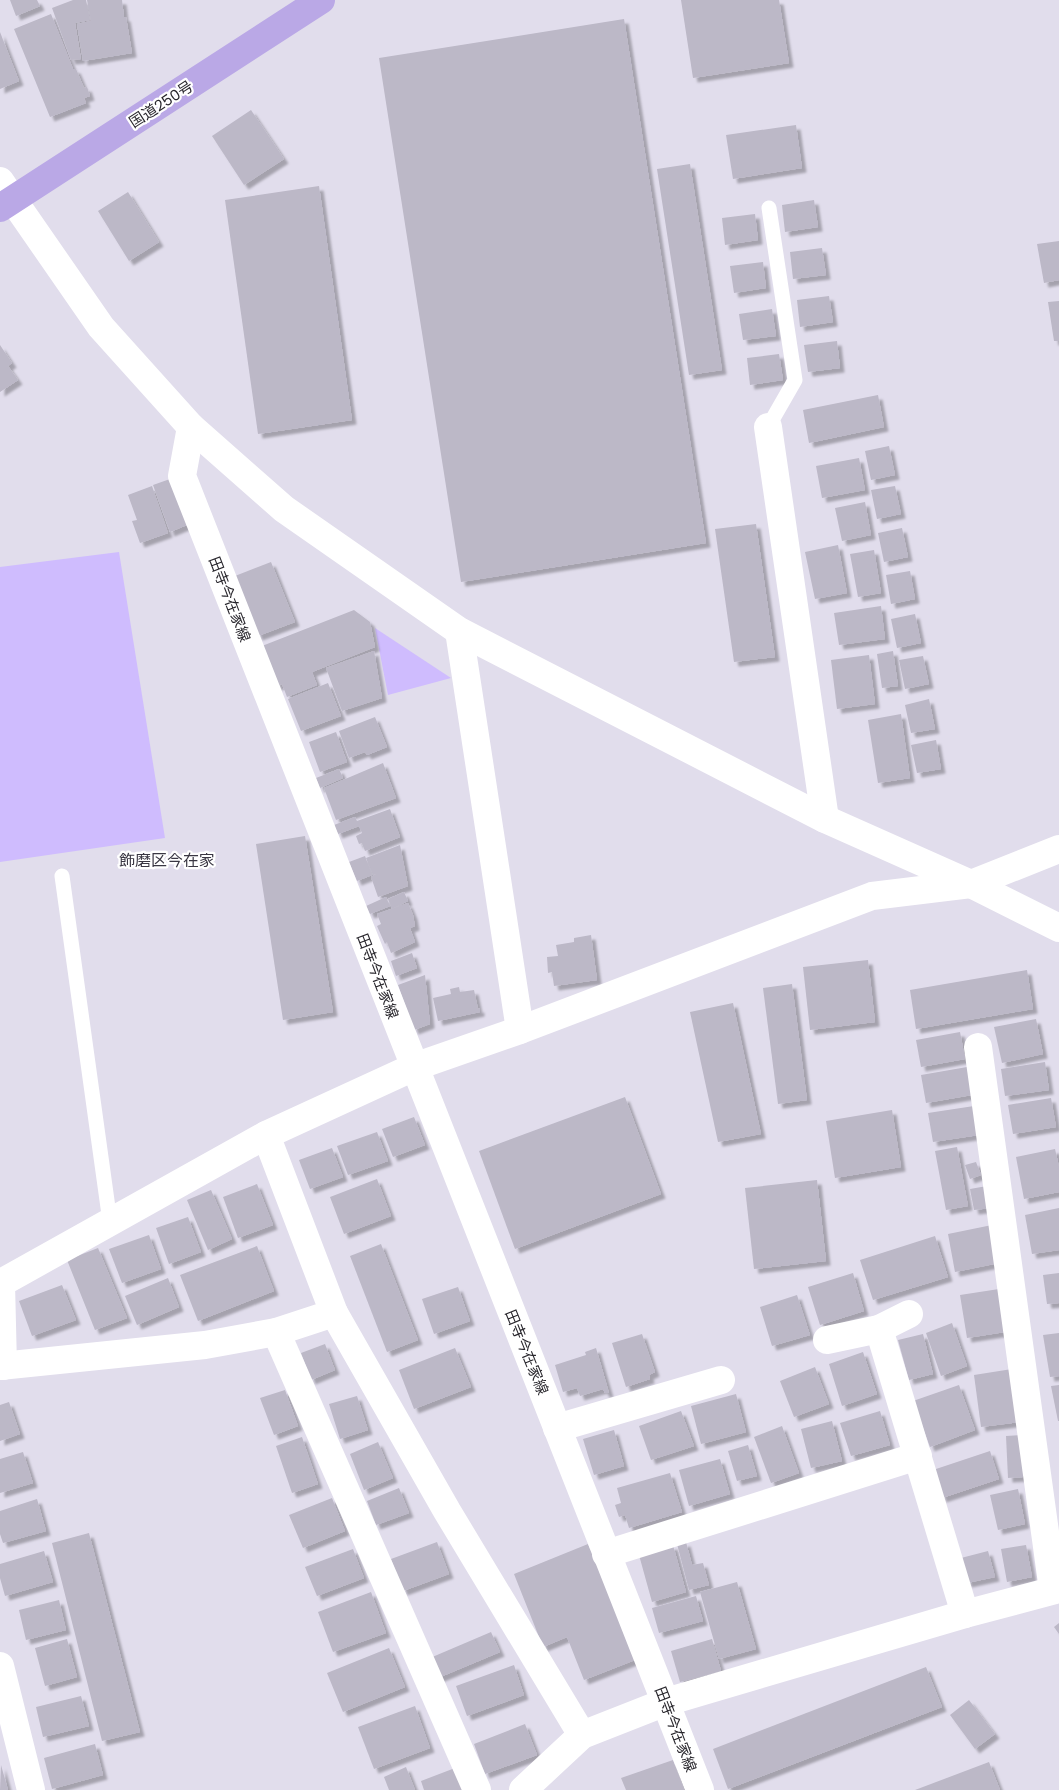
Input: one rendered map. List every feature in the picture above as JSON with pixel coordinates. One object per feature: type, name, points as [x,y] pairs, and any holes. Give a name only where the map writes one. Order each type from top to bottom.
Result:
[{"type":"highway","name":"国道250号","points":[[4,196],[321,0]]},
{"type":"street","points":[[4,196],[101,327],[191,427],[284,510],[459,631],[825,819],[971,884],[1059,928]]},
{"type":"street","name":"田寺今在家線","points":[[191,427],[182,476],[700,1790]]},
{"type":"street","points":[[768,427],[825,819]]},
{"type":"street","points":[[459,631],[520,1030]]},
{"type":"street","points":[[334,1313],[276,1332],[205,1345],[2,1366],[1,1284],[266,1135],[414,1068],[520,1030],[872,896],[971,884],[1059,849]]},
{"type":"street","points":[[523,1790],[582,1736],[666,1702],[966,1614],[1056,1590],[978,1047]]},
{"type":"street","points":[[266,1135],[334,1313],[447,1511],[582,1736]]},
{"type":"street","points":[[827,1340],[879,1329],[909,1314]]},
{"type":"street","points":[[879,1329],[966,1614]]},
{"type":"street","points":[[276,1332],[477,1790]]},
{"type":"street","points":[[557,1428],[721,1380]]},
{"type":"street","points":[[606,1554],[918,1456]]},
{"type":"street","points":[[0,1666],[31,1790]]},
{"type":"lane","points":[[768,427],[795,380],[769,208]]},
{"type":"lane","points":[[62,876],[110,1222]]},
{"type":"shaded area","points":[[119,552],[165,838],[0,862],[0,567]]},
{"type":"shaded area","points":[[375,628],[451,678],[388,695]]},
{"type":"building","points":[[10,0],[37,0],[40,6],[16,16]]},
{"type":"building","points":[[73,0],[86,0],[90,20],[75,23],[81,59],[71,60],[52,8]]},
{"type":"building","points":[[87,0],[122,0],[132,53],[83,61],[77,24],[91,21]]},
{"type":"building","points":[[681,0],[779,0],[789,63],[693,78]]},
{"type":"building","points":[[51,14],[73,69],[76,69],[84,88],[87,87],[90,96],[84,98],[86,103],[50,117],[14,29]]},
{"type":"building","points":[[624,19],[706,543],[461,582],[379,58]]},
{"type":"building","points":[[0,32],[19,81],[0,89]]},
{"type":"building","points":[[251,110],[284,159],[244,185],[212,136]]},
{"type":"building","points":[[796,125],[802,168],[733,179],[726,135]]},
{"type":"building","points":[[690,164],[722,370],[689,375],[657,169]]},
{"type":"building","points":[[319,186],[352,420],[258,434],[225,200]]},
{"type":"building","points":[[128,192],[159,242],[129,261],[98,211]]},
{"type":"building","points":[[814,200],[818,227],[785,232],[782,205]]},
{"type":"building","points":[[755,214],[758,240],[725,245],[722,218]]},
{"type":"building","points":[[1059,241],[1059,280],[1044,283],[1037,244]]},
{"type":"building","points":[[822,248],[826,275],[793,279],[790,252]]},
{"type":"building","points":[[763,262],[766,288],[734,293],[730,266]]},
{"type":"building","points":[[829,296],[833,322],[800,327],[797,300]]},
{"type":"building","points":[[1059,301],[1059,341],[1054,341],[1048,302]]},
{"type":"building","points":[[772,309],[776,336],[743,340],[739,314]]},
{"type":"building","points":[[837,341],[840,368],[808,372],[804,345]]},
{"type":"building","points":[[0,345],[12,363],[8,366],[18,380],[0,392]]},
{"type":"building","points":[[779,354],[783,380],[750,385],[747,358]]},
{"type":"building","points":[[878,395],[884,427],[809,443],[803,410]]},
{"type":"building","points":[[889,446],[895,475],[871,480],[865,451]]},
{"type":"building","points":[[859,458],[865,490],[822,498],[816,466]]},
{"type":"building","points":[[170,479],[187,525],[170,532],[153,485]]},
{"type":"building","points":[[152,486],[168,533],[140,543],[132,521],[137,520],[128,495]]},
{"type":"building","points":[[895,486],[901,514],[877,519],[871,490]]},
{"type":"building","points":[[865,502],[871,535],[842,541],[835,508]]},
{"type":"building","points":[[756,524],[775,657],[734,662],[715,529]]},
{"type":"building","points":[[902,528],[908,557],[884,562],[878,533]]},
{"type":"building","points":[[838,545],[847,593],[815,599],[805,552]]},
{"type":"building","points":[[874,550],[881,593],[858,597],[850,554]]},
{"type":"building","points":[[271,562],[295,622],[258,636],[235,576]]},
{"type":"building","points":[[910,571],[915,599],[891,604],[886,575]]},
{"type":"building","points":[[881,606],[885,639],[839,645],[834,613]]},
{"type":"building","points":[[354,610],[370,622],[375,647],[312,672],[317,685],[287,697],[282,684],[277,686],[262,646]]},
{"type":"building","points":[[915,614],[921,643],[897,648],[891,619]]},
{"type":"building","points":[[374,651],[382,698],[342,711],[326,668]]},
{"type":"building","points":[[893,651],[898,686],[882,688],[877,654]]},
{"type":"building","points":[[869,655],[875,704],[837,709],[831,660]]},
{"type":"building","points":[[923,656],[929,684],[905,689],[899,660]]},
{"type":"building","points":[[328,683],[341,716],[301,731],[288,699]]},
{"type":"building","points":[[929,699],[935,729],[911,733],[905,705]]},
{"type":"building","points":[[901,714],[910,778],[878,783],[868,720]]},
{"type":"building","points":[[375,717],[387,747],[367,755],[365,752],[349,758],[339,731]]},
{"type":"building","points":[[336,732],[347,762],[320,772],[309,742]]},
{"type":"building","points":[[936,740],[941,769],[917,773],[911,745]]},
{"type":"building","points":[[383,763],[396,798],[336,820],[324,788]]},
{"type":"building","points":[[339,769],[343,778],[320,788],[316,778]]},
{"type":"building","points":[[390,809],[400,837],[365,851],[362,843],[359,844],[356,836],[362,833],[359,826],[338,834],[334,825],[355,817],[357,821]]},
{"type":"building","points":[[305,836],[333,1012],[283,1020],[256,844]]},
{"type":"building","points":[[400,845],[408,886],[378,897],[371,877],[376,874],[373,875],[366,858]]},
{"type":"building","points":[[365,856],[372,875],[357,881],[349,862]]},
{"type":"building","points":[[404,892],[408,901],[392,909],[388,899]]},
{"type":"building","points":[[386,897],[390,906],[370,914],[366,906]]},
{"type":"building","points":[[408,903],[415,926],[410,928],[415,942],[391,953],[387,942],[385,944],[377,926],[381,924],[377,914]]},
{"type":"building","points":[[591,935],[597,980],[554,986],[552,972],[548,973],[547,957],[558,956],[556,945],[574,942],[574,938]]},
{"type":"building","points":[[412,953],[417,968],[396,976],[391,961]]},
{"type":"building","points":[[868,960],[875,1022],[810,1030],[803,967]]},
{"type":"building","points":[[1027,970],[1033,1009],[916,1029],[910,990]]},
{"type":"building","points":[[425,975],[430,1024],[414,1030],[398,985]]},
{"type":"building","points":[[792,984],[807,1100],[778,1104],[763,988]]},
{"type":"building","points":[[459,987],[460,992],[474,990],[480,1012],[438,1021],[433,998],[451,994],[450,989]]},
{"type":"building","points":[[733,1003],[761,1134],[718,1142],[690,1012]]},
{"type":"building","points":[[1036,1019],[1043,1054],[1002,1063],[994,1027]]},
{"type":"building","points":[[960,1032],[965,1059],[921,1067],[916,1040]]},
{"type":"building","points":[[1045,1062],[1049,1090],[1005,1096],[1001,1069]]},
{"type":"building","points":[[967,1067],[972,1095],[926,1103],[921,1075]]},
{"type":"building","points":[[625,1097],[661,1194],[515,1249],[479,1151]]},
{"type":"building","points":[[1051,1098],[1056,1127],[1013,1134],[1008,1105]]},
{"type":"building","points":[[974,1106],[979,1135],[933,1142],[928,1113]]},
{"type":"building","points":[[892,1110],[901,1167],[835,1178],[826,1121]]},
{"type":"building","points":[[414,1117],[425,1145],[393,1157],[382,1129]]},
{"type":"building","points":[[377,1132],[388,1161],[348,1175],[337,1146]]},
{"type":"building","points":[[957,1147],[968,1206],[946,1210],[935,1151]]},
{"type":"building","points":[[332,1148],[343,1177],[310,1189],[299,1160]]},
{"type":"building","points":[[1055,1149],[1059,1167],[1059,1192],[1024,1199],[1016,1157]]},
{"type":"building","points":[[976,1162],[981,1175],[970,1179],[965,1165]]},
{"type":"building","points":[[377,1179],[391,1216],[344,1234],[330,1197]]},
{"type":"building","points":[[817,1180],[826,1261],[754,1269],[745,1188]]},
{"type":"building","points":[[257,1184],[273,1225],[238,1238],[223,1197]]},
{"type":"building","points":[[987,1186],[991,1208],[974,1210],[970,1189]]},
{"type":"building","points":[[211,1190],[232,1239],[208,1250],[187,1200]]},
{"type":"building","points":[[1059,1208],[1059,1250],[1032,1254],[1025,1215]]},
{"type":"building","points":[[188,1217],[201,1252],[169,1264],[156,1228]]},
{"type":"building","points":[[992,1225],[999,1263],[955,1272],[948,1234]]},
{"type":"building","points":[[149,1235],[161,1269],[122,1283],[109,1249]]},
{"type":"building","points":[[935,1236],[948,1277],[873,1300],[860,1260]]},
{"type":"building","points":[[381,1244],[418,1340],[387,1352],[350,1256]]},
{"type":"building","points":[[257,1246],[274,1291],[198,1321],[180,1275]]},
{"type":"building","points":[[98,1248],[127,1318],[95,1330],[67,1260]]},
{"type":"building","points":[[853,1273],[864,1311],[820,1325],[808,1287]]},
{"type":"building","points":[[1059,1273],[1059,1303],[1047,1304],[1043,1275]]},
{"type":"building","points":[[168,1278],[179,1307],[137,1325],[125,1296]]},
{"type":"building","points":[[62,1285],[76,1320],[32,1336],[19,1301]]},
{"type":"building","points":[[458,1287],[470,1321],[434,1334],[422,1299]]},
{"type":"building","points":[[999,1289],[1005,1332],[967,1338],[960,1295]]},
{"type":"building","points":[[797,1295],[810,1335],[772,1346],[760,1307]]},
{"type":"building","points":[[952,1323],[967,1366],[941,1376],[926,1333]]},
{"type":"building","points":[[1059,1333],[1059,1376],[1050,1377],[1043,1335]]},
{"type":"building","points":[[642,1334],[655,1372],[649,1375],[650,1379],[626,1387],[612,1343]]},
{"type":"building","points":[[923,1334],[933,1374],[909,1380],[898,1340]]},
{"type":"building","points":[[325,1344],[335,1370],[311,1380],[301,1353]]},
{"type":"building","points":[[455,1348],[471,1387],[414,1409],[399,1370]]},
{"type":"building","points":[[596,1348],[609,1393],[605,1393],[603,1389],[580,1396],[577,1388],[563,1392],[555,1365],[586,1355],[585,1352]]},
{"type":"building","points":[[863,1352],[877,1394],[842,1406],[829,1364]]},
{"type":"building","points":[[815,1367],[829,1404],[794,1417],[780,1381]]},
{"type":"building","points":[[1012,1369],[1020,1422],[981,1427],[974,1375]]},
{"type":"building","points":[[959,1385],[975,1430],[930,1447],[913,1401]]},
{"type":"building","points":[[1059,1385],[1059,1421],[1058,1421],[1051,1386]]},
{"type":"building","points":[[285,1390],[298,1426],[274,1435],[260,1398]]},
{"type":"building","points":[[736,1394],[746,1432],[701,1444],[691,1406]]},
{"type":"building","points":[[357,1396],[368,1430],[340,1439],[329,1404]]},
{"type":"building","points":[[9,1402],[20,1434],[0,1441],[0,1405]]},
{"type":"building","points":[[681,1411],[694,1446],[651,1460],[639,1426]]},
{"type":"building","points":[[880,1411],[890,1445],[851,1456],[840,1423]]},
{"type":"building","points":[[832,1421],[842,1461],[811,1468],[801,1429]]},
{"type":"building","points":[[782,1426],[799,1473],[771,1483],[754,1437]]},
{"type":"building","points":[[614,1430],[624,1466],[594,1475],[583,1439]]},
{"type":"building","points":[[1021,1435],[1023,1477],[1008,1478],[1006,1436]]},
{"type":"building","points":[[302,1437],[318,1484],[292,1493],[276,1446]]},
{"type":"building","points":[[378,1442],[393,1478],[364,1490],[350,1454]]},
{"type":"building","points":[[748,1445],[757,1476],[737,1481],[728,1451]]},
{"type":"building","points":[[990,1451],[999,1479],[942,1498],[933,1470]]},
{"type":"building","points":[[23,1452],[33,1483],[0,1493],[0,1459]]},
{"type":"building","points":[[720,1459],[730,1494],[689,1506],[679,1470]]},
{"type":"building","points":[[670,1473],[682,1512],[629,1528],[625,1515],[619,1517],[615,1505],[621,1503],[617,1488]]},
{"type":"building","points":[[399,1488],[409,1513],[376,1525],[367,1501]]},
{"type":"building","points":[[1018,1489],[1025,1524],[998,1530],[990,1495]]},
{"type":"building","points":[[332,1498],[345,1531],[303,1548],[289,1515]]},
{"type":"building","points":[[37,1499],[46,1531],[3,1543],[0,1534],[0,1511]]},
{"type":"building","points":[[89,1533],[140,1732],[102,1741],[52,1543]]},
{"type":"building","points":[[437,1542],[449,1574],[403,1591],[391,1559]]},
{"type":"building","points":[[686,1542],[692,1565],[703,1563],[709,1585],[689,1590],[677,1544]]},
{"type":"building","points":[[588,1544],[635,1660],[584,1680],[567,1637],[543,1647],[514,1574]]},
{"type":"building","points":[[673,1545],[686,1592],[652,1602],[639,1555]]},
{"type":"building","points":[[1026,1545],[1032,1577],[1007,1582],[1001,1549]]},
{"type":"building","points":[[353,1549],[364,1578],[317,1596],[305,1567]]},
{"type":"building","points":[[44,1551],[53,1582],[5,1596],[0,1578],[0,1564]]},
{"type":"building","points":[[988,1551],[995,1577],[967,1583],[961,1558]]},
{"type":"building","points":[[737,1582],[756,1649],[719,1659],[700,1592]]},
{"type":"building","points":[[371,1592],[386,1633],[333,1652],[318,1612]]},
{"type":"building","points":[[696,1596],[703,1621],[659,1633],[652,1608]]},
{"type":"building","points":[[59,1600],[66,1630],[26,1640],[19,1610]]},
{"type":"building","points":[[1059,1623],[1059,1634],[1054,1627]]},
{"type":"building","points":[[491,1632],[500,1652],[438,1678],[430,1658]]},
{"type":"building","points":[[67,1639],[77,1677],[45,1686],[35,1648]]},
{"type":"building","points":[[712,1639],[721,1671],[680,1682],[671,1651]]},
{"type":"building","points":[[389,1648],[405,1687],[343,1712],[327,1673]]},
{"type":"building","points":[[514,1665],[524,1695],[467,1716],[456,1686]]},
{"type":"building","points":[[926,1667],[942,1707],[728,1789],[713,1749]]},
{"type":"building","points":[[81,1696],[89,1726],[43,1737],[36,1707]]},
{"type":"building","points":[[969,1700],[995,1734],[975,1749],[950,1715]]},
{"type":"building","points":[[415,1706],[430,1748],[374,1769],[358,1727]]},
{"type":"building","points":[[525,1724],[537,1755],[485,1774],[474,1744]]},
{"type":"building","points":[[95,1744],[103,1775],[52,1789],[44,1758]]},
{"type":"building","points":[[673,1760],[684,1790],[626,1790],[621,1778]]},
{"type":"building","points":[[989,1762],[1000,1790],[915,1790]]},
{"type":"building","points":[[1,1765],[8,1790],[0,1790]]},
{"type":"building","points":[[406,1767],[415,1790],[389,1790],[384,1777]]},
{"type":"building","points":[[455,1768],[464,1790],[424,1790],[421,1781]]},
{"type":"district","name":"飾磨区今在家","points":[[167,860]]}]
